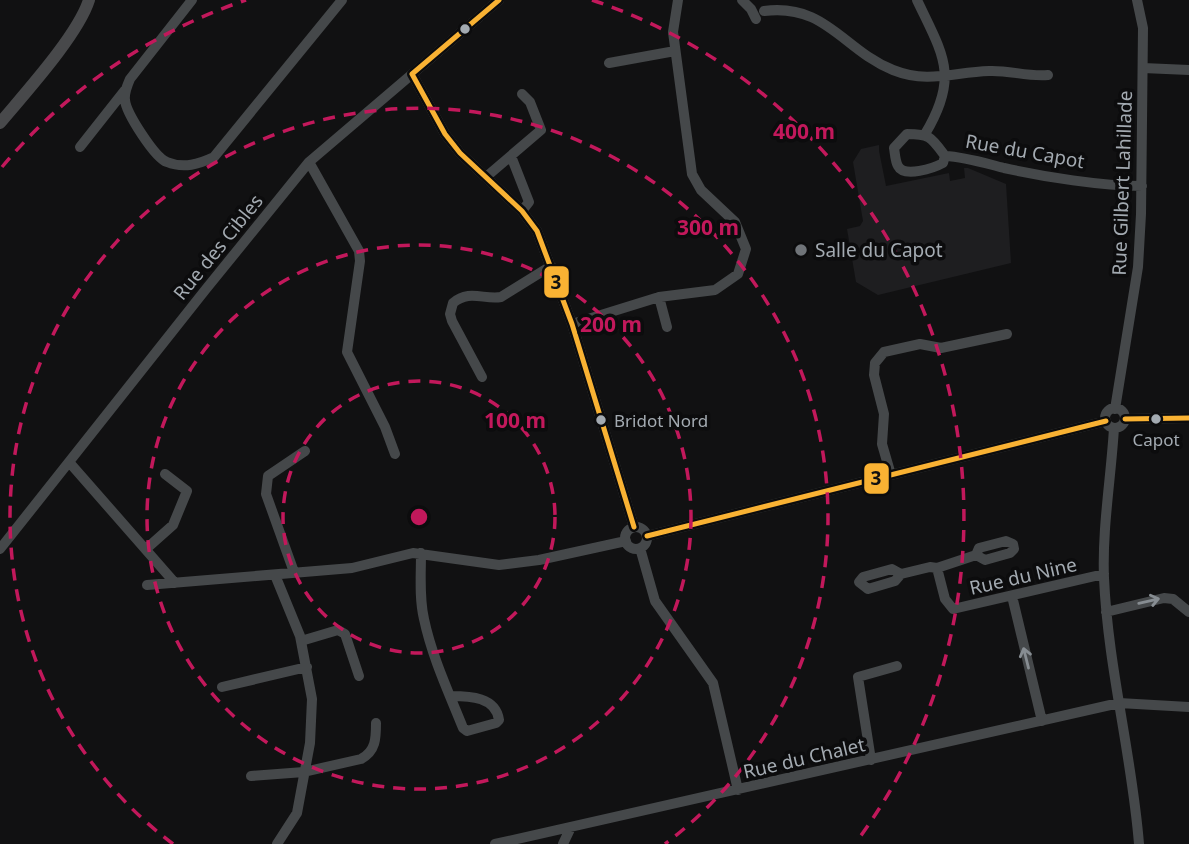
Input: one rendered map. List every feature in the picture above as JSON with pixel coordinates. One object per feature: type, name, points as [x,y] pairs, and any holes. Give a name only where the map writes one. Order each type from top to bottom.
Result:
[{"type":"main road","points":[[0,123],[71,34],[89,0]]},
{"type":"street","points":[[192,0],[130,79],[125,100],[132,120],[163,161],[176,165],[197,165],[214,157],[342,0]]},
{"type":"street","name":"Rue des Cibles","points":[[0,549],[309,162],[499,0]]},
{"type":"street","points":[[572,324],[648,298],[716,290],[738,274],[746,249],[735,222],[701,190],[692,174],[673,32],[678,0]]},
{"type":"street","points":[[742,0],[760,15],[773,10],[811,15],[871,60],[895,71],[945,78],[990,71],[1033,77],[1048,75]]},
{"type":"street","points":[[917,0],[940,47],[945,65],[940,106],[925,134]]},
{"type":"street","name":"Rue Gilbert Lahillade","points":[[1115,409],[1138,267],[1142,186],[1143,28],[1137,0]]},
{"type":"street","points":[[609,63],[675,51]]},
{"type":"street","points":[[1143,68],[1189,70]]},
{"type":"street","points":[[412,74],[445,134],[460,153],[522,211],[537,231],[572,324],[634,527]]},
{"type":"street","points":[[80,147],[126,90]]},
{"type":"street","points":[[486,177],[541,130],[530,102],[522,94]]},
{"type":"street","name":"Rue du Capot","points":[[945,156],[943,163],[937,166],[908,171],[898,166],[894,148],[906,134],[925,134],[945,156],[1069,178],[1142,186]]},
{"type":"street","points":[[511,156],[529,202],[522,211]]},
{"type":"street","points":[[309,162],[359,251],[360,261],[347,352],[386,427],[395,454]]},
{"type":"street","points":[[482,377],[452,321],[450,314],[453,303],[469,295],[484,295],[493,299],[501,297],[551,266]]},
{"type":"street","points":[[659,297],[667,327]]},
{"type":"street","points":[[891,475],[882,444],[884,414],[874,374],[875,363],[884,352],[920,344],[941,348],[1007,334]]},
{"type":"street","points":[[647,536],[1110,424],[1121,426],[1125,419],[1123,413],[1115,409],[1108,412],[1110,424],[1104,574],[1139,844]]},
{"type":"street","points":[[1125,419],[1189,418]]},
{"type":"street","points":[[294,572],[265,494],[265,484],[268,476],[305,452]]},
{"type":"street","points":[[69,462],[175,583]]},
{"type":"street","points":[[146,549],[173,525],[187,491],[165,474]]},
{"type":"street","points":[[634,527],[643,529],[647,536],[645,544],[639,548],[632,548],[626,541],[627,532],[634,527]]},
{"type":"street","points":[[147,585],[352,568],[413,553],[499,565],[539,561],[626,541]]},
{"type":"street","points":[[639,548],[655,601],[713,683],[738,790]]},
{"type":"street","points":[[421,553],[424,618],[451,696],[463,728],[467,731],[499,720],[498,713],[489,703],[473,696],[451,696]]},
{"type":"street","name":"Rue du Nine","points":[[901,574],[930,567],[937,568],[976,555]]},
{"type":"street","name":"Rue du Nine","points":[[937,568],[945,599],[953,609],[1104,574]]},
{"type":"street","points":[[275,575],[301,641],[312,699],[310,743],[298,813],[277,844]]},
{"type":"street","points":[[1012,596],[1042,721]]},
{"type":"street","points":[[1107,612],[1164,598],[1173,599],[1189,612]]},
{"type":"street","points":[[301,641],[338,630],[345,634],[359,676]]},
{"type":"street","points":[[871,760],[858,677],[897,666]]},
{"type":"street","points":[[222,687],[307,667]]},
{"type":"street","name":"Rue du Chalet","points":[[495,844],[1119,703],[1189,707]]},
{"type":"street","points":[[251,776],[304,772],[368,756],[377,741],[376,723]]},
{"type":"street","points":[[562,844],[571,827]]},
{"type":"shaded area","points":[[879,145],[886,186],[949,173],[950,181],[965,178],[964,168],[1006,184],[1011,263],[878,295],[856,282],[847,229],[860,226],[863,221],[853,162],[861,149]]},
{"type":"transit line","name":"3","points":[[412,74],[499,0]]},
{"type":"transit line","name":"3","points":[[412,74],[445,134],[460,153],[522,211],[537,231],[572,324],[634,527]]},
{"type":"transit line","name":"3","points":[[1125,419],[1189,418]]},
{"type":"transit line","name":"3","points":[[647,536],[1106,421]]},
{"type":"place","name":"Salle du Capot","points":[[801,250]]},
{"type":"place","name":"Capot","points":[[1156,419]]},
{"type":"place","name":"Bridot Nord","points":[[601,420]]}]
